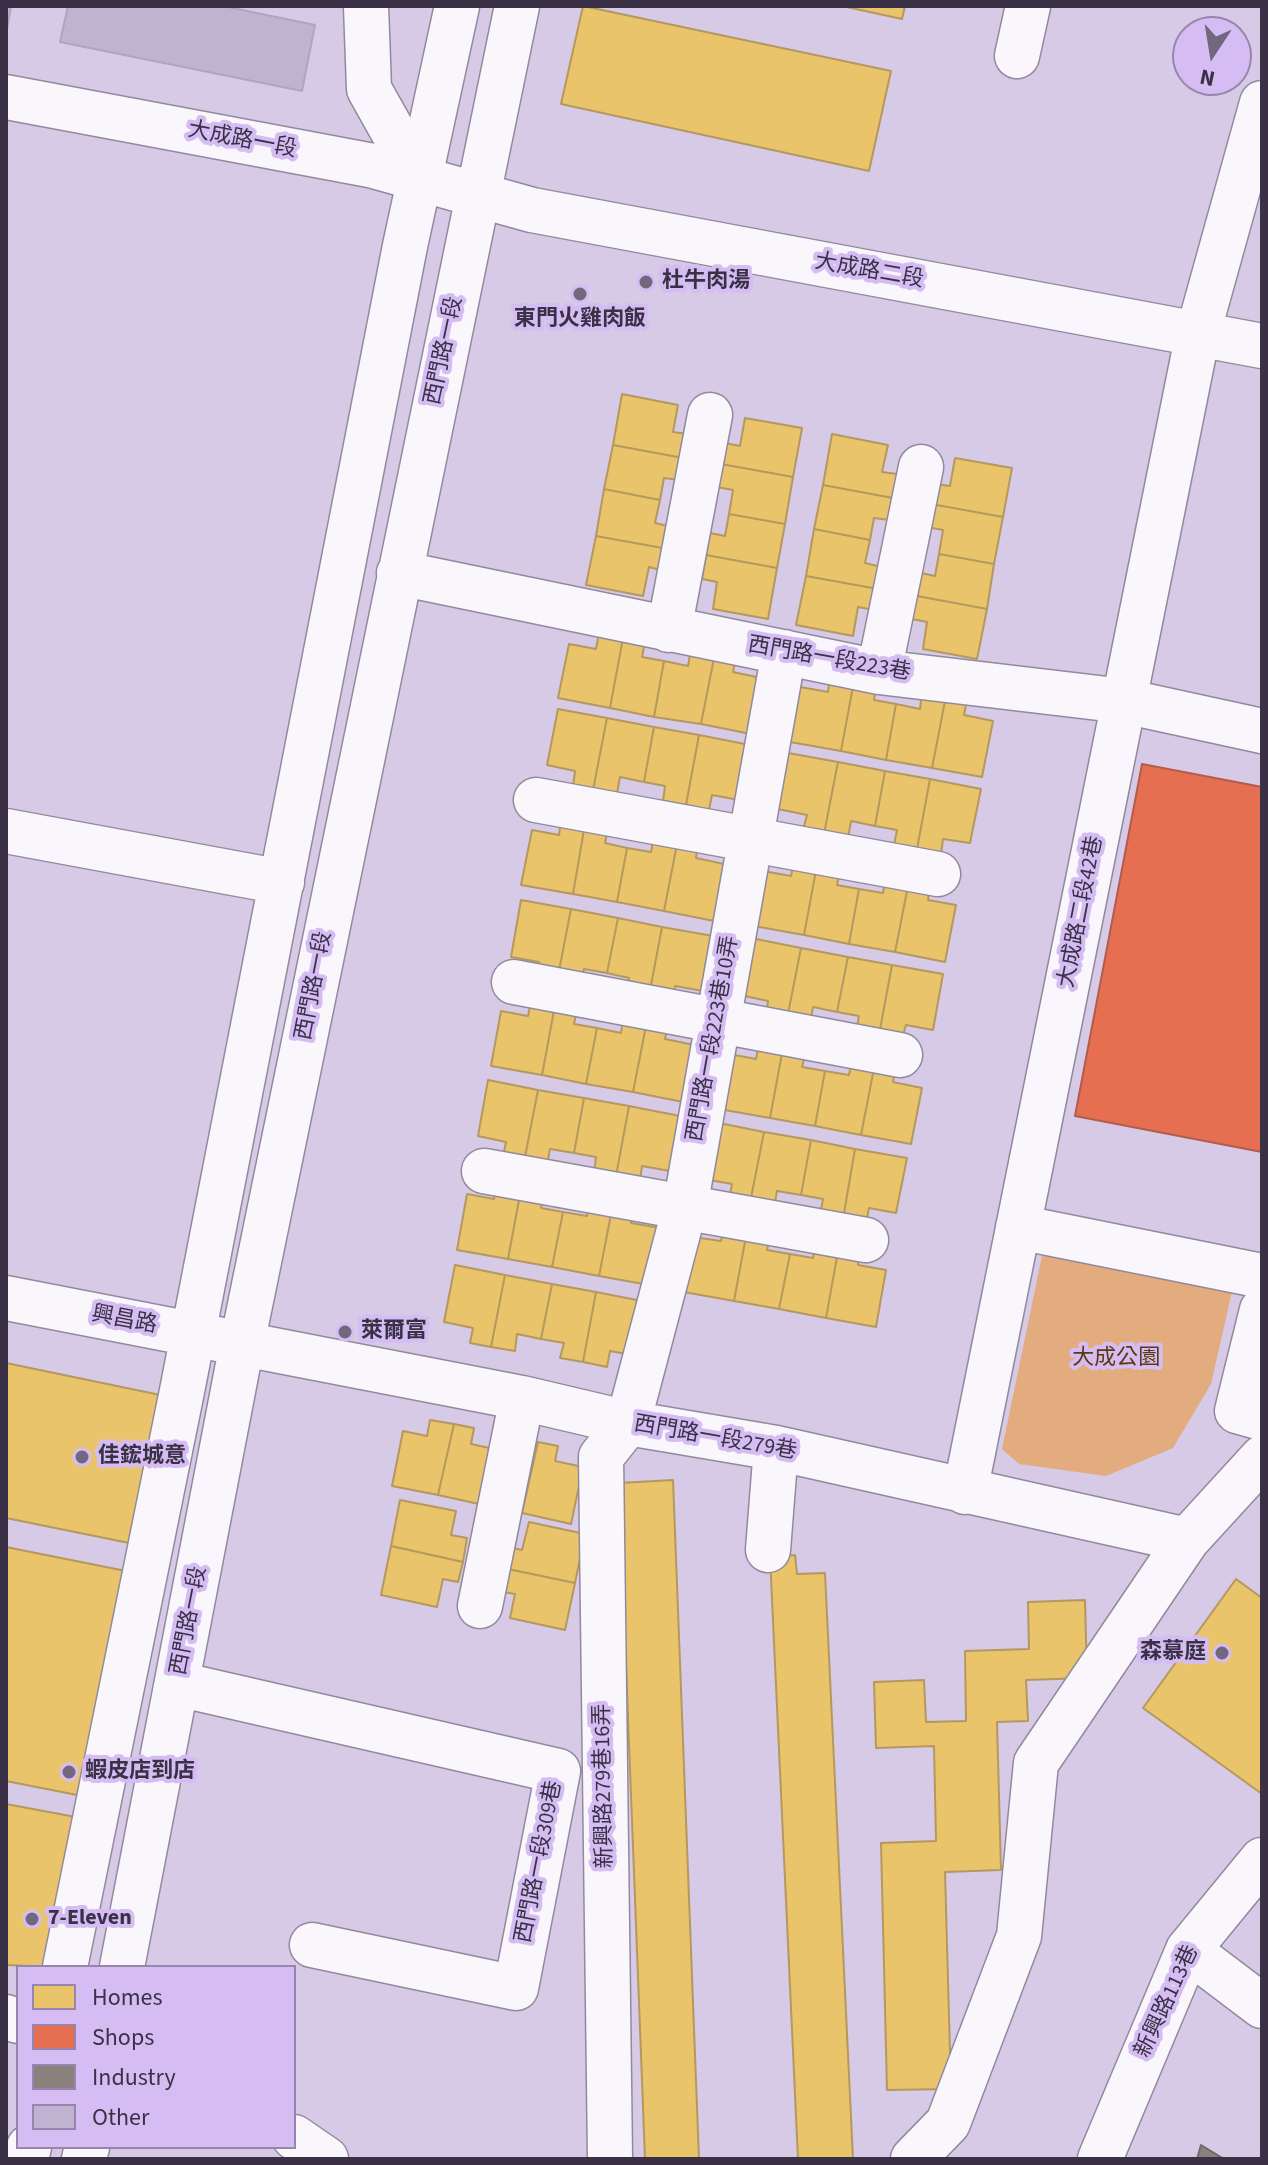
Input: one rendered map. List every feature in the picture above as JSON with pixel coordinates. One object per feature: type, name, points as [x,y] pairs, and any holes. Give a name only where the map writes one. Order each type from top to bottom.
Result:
[{"type":"street","points":[[366,6],[369,89],[419,178]]},
{"type":"street","points":[[65,1965],[419,178],[457,6]]},
{"type":"street","name":"西門路一段","points":[[122,1965],[242,1344],[476,193],[517,6]]},
{"type":"street","points":[[1017,56],[1028,6]]},
{"type":"street","name":"大成路一段","points":[[6,97],[419,178],[476,193]]},
{"type":"street","name":"大成路二段42巷","points":[[965,1492],[1198,333],[1262,103]]},
{"type":"street","name":"大成路二段","points":[[476,193],[532,210],[1262,346]]},
{"type":"street","points":[[669,630],[710,415]]},
{"type":"street","points":[[879,672],[921,467]]},
{"type":"street","name":"西門路一段223巷","points":[[399,573],[879,672],[1124,701],[1262,731]]},
{"type":"street","name":"西門路一段223巷10弄","points":[[628,1423],[685,1207],[784,652]]},
{"type":"street","points":[[536,800],[938,874]]},
{"type":"street","points":[[6,831],[282,882]]},
{"type":"street","points":[[514,982],[900,1055]]},
{"type":"street","points":[[484,1171],[866,1240]]},
{"type":"street","points":[[1018,1227],[1262,1276]]},
{"type":"street","name":"興昌路","points":[[6,1298],[242,1344]]},
{"type":"street","points":[[1262,1310],[1237,1411],[1262,1418]]},
{"type":"street","name":"西門路一段279巷","points":[[242,1344],[522,1398],[628,1423],[776,1448],[1187,1540]]},
{"type":"street","points":[[480,1606],[522,1398]]},
{"type":"street","name":"新興路279巷16弄","points":[[610,2159],[601,1457],[628,1423]]},
{"type":"street","points":[[768,1550],[776,1448]]},
{"type":"street","points":[[913,2159],[948,2123],[1019,1936],[1036,1763],[1187,1540],[1262,1458]]},
{"type":"street","name":"西門路一段309巷","points":[[178,1684],[558,1771],[516,1988],[312,1945]]},
{"type":"street","name":"新興路113巷","points":[[1100,2159],[1188,1950],[1262,1860]]},
{"type":"street","points":[[1188,1950],[1262,2006]]},
{"type":"street","points":[[296,2138],[326,2159]]},
{"type":"green space","name":"大成公園","points":[[1044,1246],[1234,1283],[1211,1384],[1173,1448],[1106,1476],[1019,1464],[1002,1449]]},
{"type":"building: Homes","points":[[583,6],[891,71],[869,171],[561,104]]},
{"type":"building: Homes","points":[[842,6],[905,6],[902,19]]},
{"type":"building: Homes","points":[[622,394],[678,405],[673,432],[688,434],[683,458],[613,445]]},
{"type":"building: Homes","points":[[745,418],[802,428],[793,477],[721,464],[725,443],[740,446]]},
{"type":"building: Homes","points":[[832,434],[888,445],[882,472],[898,474],[893,498],[823,485]]},
{"type":"building: Homes","points":[[613,445],[683,458],[679,480],[664,478],[660,500],[604,489]]},
{"type":"building: Homes","points":[[955,458],[1012,468],[1003,517],[931,504],[935,484],[950,486]]},
{"type":"building: Homes","points":[[721,464],[793,477],[785,524],[729,514],[733,490],[717,487]]},
{"type":"building: Homes","points":[[823,485],[893,498],[889,520],[874,518],[870,540],[814,529]]},
{"type":"building: Homes","points":[[604,489],[660,500],[655,523],[672,527],[668,549],[596,536]]},
{"type":"building: Homes","points":[[931,504],[1003,517],[994,564],[939,554],[943,530],[927,527]]},
{"type":"building: Homes","points":[[729,514],[785,524],[777,568],[706,555],[710,533],[725,536]]},
{"type":"building: Homes","points":[[814,529],[870,540],[865,563],[882,567],[878,589],[806,576]]},
{"type":"building: Homes","points":[[596,536],[668,549],[664,571],[649,567],[643,596],[586,585]]},
{"type":"building: Homes","points":[[939,554],[994,564],[987,609],[917,596],[921,573],[935,576]]},
{"type":"building: Homes","points":[[706,555],[777,568],[768,619],[713,609],[717,582],[702,579]]},
{"type":"building: Homes","points":[[806,576],[878,589],[874,610],[858,607],[853,636],[796,625]]},
{"type":"building: Homes","points":[[917,596],[987,609],[977,659],[923,649],[927,622],[912,619]]},
{"type":"building: Homes","points":[[599,633],[623,638],[610,708],[558,698],[569,644],[596,649]]},
{"type":"building: Homes","points":[[623,638],[645,642],[642,657],[664,661],[654,717],[610,708]]},
{"type":"building: Homes","points":[[691,649],[715,653],[701,724],[654,717],[664,661],[688,666]]},
{"type":"building: Homes","points":[[715,653],[736,657],[733,672],[761,678],[751,734],[701,724]]},
{"type":"building: Homes","points":[[830,677],[854,681],[841,751],[790,742],[800,687],[828,692]]},
{"type":"building: Homes","points":[[854,681],[876,686],[874,700],[896,704],[886,760],[841,751]]},
{"type":"building: Homes","points":[[922,692],[946,696],[932,768],[886,760],[896,704],[920,709]]},
{"type":"building: Homes","points":[[946,696],[967,700],[964,715],[993,721],[982,777],[932,768]]},
{"type":"building: Homes","points":[[558,709],[607,718],[593,790],[573,786],[575,771],[547,765]]},
{"type":"building: Homes","points":[[607,718],[654,727],[644,782],[620,777],[617,794],[593,790]]},
{"type":"building: Homes","points":[[654,727],[699,735],[686,805],[663,801],[665,786],[644,782]]},
{"type":"building: Homes","points":[[699,735],[750,745],[739,800],[712,795],[709,810],[686,805]]},
{"type":"building: Homes","points":[[788,753],[838,762],[824,834],[803,830],[807,815],[778,809]]},
{"type":"building: Homes","points":[[838,762],[885,771],[875,826],[851,821],[848,838],[824,834]]},
{"type":"building: Homes","points":[[885,771],[930,779],[917,849],[894,845],[897,830],[875,826]]},
{"type":"building: Homes","points":[[930,779],[981,789],[970,843],[943,839],[941,854],[917,849]]},
{"type":"building: Homes","points":[[561,820],[585,824],[573,894],[521,885],[532,830],[559,835]]},
{"type":"building: Homes","points":[[585,824],[608,828],[605,843],[627,848],[617,902],[573,894]]},
{"type":"building: Homes","points":[[654,836],[678,839],[664,911],[617,902],[627,848],[651,852]]},
{"type":"building: Homes","points":[[678,839],[698,844],[696,858],[724,864],[714,921],[664,911]]},
{"type":"building: Homes","points":[[794,861],[817,865],[804,935],[754,926],[763,871],[791,876]]},
{"type":"building: Homes","points":[[817,865],[840,870],[837,885],[859,889],[849,944],[804,935]]},
{"type":"building: Homes","points":[[886,877],[909,881],[895,952],[849,944],[859,889],[883,893]]},
{"type":"building: Homes","points":[[909,881],[930,885],[928,900],[956,905],[945,962],[895,952]]},
{"type":"building: Homes","points":[[521,900],[571,909],[557,981],[536,977],[539,962],[511,957]]},
{"type":"building: Homes","points":[[571,909],[618,918],[607,973],[584,969],[580,985],[557,981]]},
{"type":"building: Homes","points":[[618,918],[662,927],[649,996],[627,992],[629,978],[607,973]]},
{"type":"building: Homes","points":[[662,927],[713,936],[703,991],[675,986],[673,1001],[649,996]]},
{"type":"building: Homes","points":[[751,938],[801,948],[787,1019],[766,1016],[768,1001],[740,995]]},
{"type":"building: Homes","points":[[801,948],[848,957],[837,1012],[813,1007],[810,1024],[787,1019]]},
{"type":"building: Homes","points":[[848,957],[892,965],[879,1035],[856,1031],[859,1016],[837,1012]]},
{"type":"building: Homes","points":[[892,965],[943,974],[933,1030],[906,1025],[902,1039],[879,1035]]},
{"type":"building: Homes","points":[[531,1001],[555,1005],[542,1075],[491,1066],[501,1011],[528,1016]]},
{"type":"building: Homes","points":[[555,1005],[577,1009],[574,1024],[597,1028],[586,1084],[542,1075]]},
{"type":"building: Homes","points":[[623,1017],[647,1021],[633,1092],[586,1084],[597,1028],[621,1033]]},
{"type":"building: Homes","points":[[647,1021],[668,1025],[665,1039],[694,1045],[683,1102],[633,1092]]},
{"type":"building: Homes","points":[[759,1043],[783,1048],[770,1118],[719,1109],[729,1054],[756,1059]]},
{"type":"building: Homes","points":[[783,1048],[806,1052],[802,1067],[825,1071],[815,1126],[770,1118]]},
{"type":"building: Homes","points":[[852,1059],[875,1063],[861,1135],[815,1126],[825,1071],[849,1075]]},
{"type":"building: Homes","points":[[875,1063],[896,1067],[893,1082],[922,1088],[911,1144],[861,1135]]},
{"type":"building: Homes","points":[[488,1080],[538,1090],[524,1162],[503,1157],[506,1142],[478,1136]]},
{"type":"building: Homes","points":[[538,1090],[584,1098],[574,1153],[550,1149],[547,1165],[524,1162]]},
{"type":"building: Homes","points":[[584,1098],[629,1106],[616,1176],[594,1172],[596,1157],[574,1153]]},
{"type":"building: Homes","points":[[629,1106],[680,1116],[670,1171],[642,1166],[640,1181],[616,1176]]},
{"type":"building: Homes","points":[[714,1122],[764,1132],[750,1203],[729,1200],[732,1184],[704,1179]]},
{"type":"building: Homes","points":[[764,1132],[811,1140],[801,1195],[777,1191],[774,1208],[750,1203]]},
{"type":"building: Homes","points":[[811,1140],[855,1149],[843,1219],[820,1215],[823,1199],[801,1195]]},
{"type":"building: Homes","points":[[855,1149],[907,1158],[896,1213],[869,1208],[866,1223],[843,1219]]},
{"type":"building: Homes","points":[[497,1184],[521,1189],[508,1259],[457,1250],[467,1194],[494,1199]]},
{"type":"building: Homes","points":[[521,1189],[544,1193],[541,1208],[563,1212],[552,1267],[508,1259]]},
{"type":"building: Homes","points":[[590,1200],[613,1204],[599,1276],[552,1267],[563,1212],[587,1216]]},
{"type":"building: Homes","points":[[613,1204],[634,1208],[631,1223],[660,1228],[649,1285],[599,1276]]},
{"type":"building: Homes","points":[[724,1227],[747,1231],[734,1301],[684,1292],[693,1237],[721,1241]]},
{"type":"building: Homes","points":[[747,1231],[770,1235],[767,1250],[790,1254],[779,1309],[734,1301]]},
{"type":"building: Homes","points":[[816,1242],[839,1246],[826,1318],[779,1309],[790,1254],[813,1258]]},
{"type":"building: Homes","points":[[839,1246],[860,1250],[858,1265],[886,1270],[876,1327],[826,1318]]},
{"type":"building: Homes","points":[[455,1265],[505,1275],[491,1347],[470,1343],[473,1328],[444,1322]]},
{"type":"building: Homes","points":[[505,1275],[552,1284],[541,1339],[517,1334],[515,1351],[491,1347]]},
{"type":"building: Homes","points":[[552,1284],[596,1292],[583,1362],[560,1358],[564,1343],[541,1339]]},
{"type":"building: Homes","points":[[596,1292],[647,1302],[637,1356],[610,1351],[607,1367],[583,1362]]},
{"type":"building: Homes","name":"佳鋐城意","points":[[6,1363],[170,1397],[139,1545],[6,1518]]},
{"type":"building: Homes","points":[[430,1420],[454,1424],[438,1495],[392,1486],[403,1431],[427,1436]]},
{"type":"building: Homes","points":[[454,1424],[474,1428],[471,1444],[499,1450],[488,1506],[438,1495]]},
{"type":"building: Homes","points":[[538,1442],[558,1446],[555,1461],[583,1467],[571,1524],[522,1513]]},
{"type":"building: Homes","points":[[673,1480],[699,2159],[645,2159],[619,1483]]},
{"type":"building: Homes","points":[[400,1500],[456,1511],[451,1535],[467,1538],[463,1562],[391,1546]]},
{"type":"building: Homes","points":[[529,1522],[585,1534],[575,1583],[503,1568],[508,1547],[522,1550]]},
{"type":"building: Homes","points":[[391,1546],[463,1562],[458,1582],[443,1579],[437,1607],[381,1595]]},
{"type":"building: Homes","points":[[6,1547],[126,1571],[82,1796],[6,1781]]},
{"type":"building: Homes","points":[[795,1555],[797,1574],[825,1573],[853,2159],[798,2159],[770,1556]]},
{"type":"building: Homes","points":[[503,1568],[575,1583],[565,1630],[510,1618],[515,1594],[498,1591]]},
{"type":"building: Homes","name":"森慕庭","points":[[1236,1579],[1262,1598],[1262,1794],[1143,1708]]},
{"type":"building: Homes","points":[[1085,1600],[1087,1678],[1026,1680],[1028,1721],[997,1722],[1001,1870],[945,1872],[951,2089],[887,2090],[881,1843],[936,1841],[934,1746],[876,1748],[874,1682],[924,1680],[926,1722],[966,1721],[965,1651],[1029,1649],[1028,1602]]},
{"type":"building: Homes","points":[[6,1804],[81,1818],[54,1965],[6,1965]]},
{"type":"building: Shops","points":[[1142,764],[1262,787],[1262,1152],[1075,1116]]},
{"type":"building: Industry","points":[[1201,2145],[1224,2159],[1197,2159]]},
{"type":"building: Other","points":[[6,6],[11,6],[7,30],[6,29]]},
{"type":"building: Other","points":[[68,6],[223,6],[315,25],[302,91],[60,42]]},
{"type":"place","name":"杜牛肉湯","points":[[646,282]]},
{"type":"place","name":"東門火雞肉飯","points":[[580,294]]},
{"type":"place","name":"萊爾富","points":[[345,1332]]},
{"type":"place","name":"佳鋐城意","points":[[82,1457]]},
{"type":"place","name":"森慕庭","points":[[1222,1653]]},
{"type":"place","name":"蝦皮店到店","points":[[69,1772]]},
{"type":"place","name":"7-Eleven","points":[[32,1919]]}]
